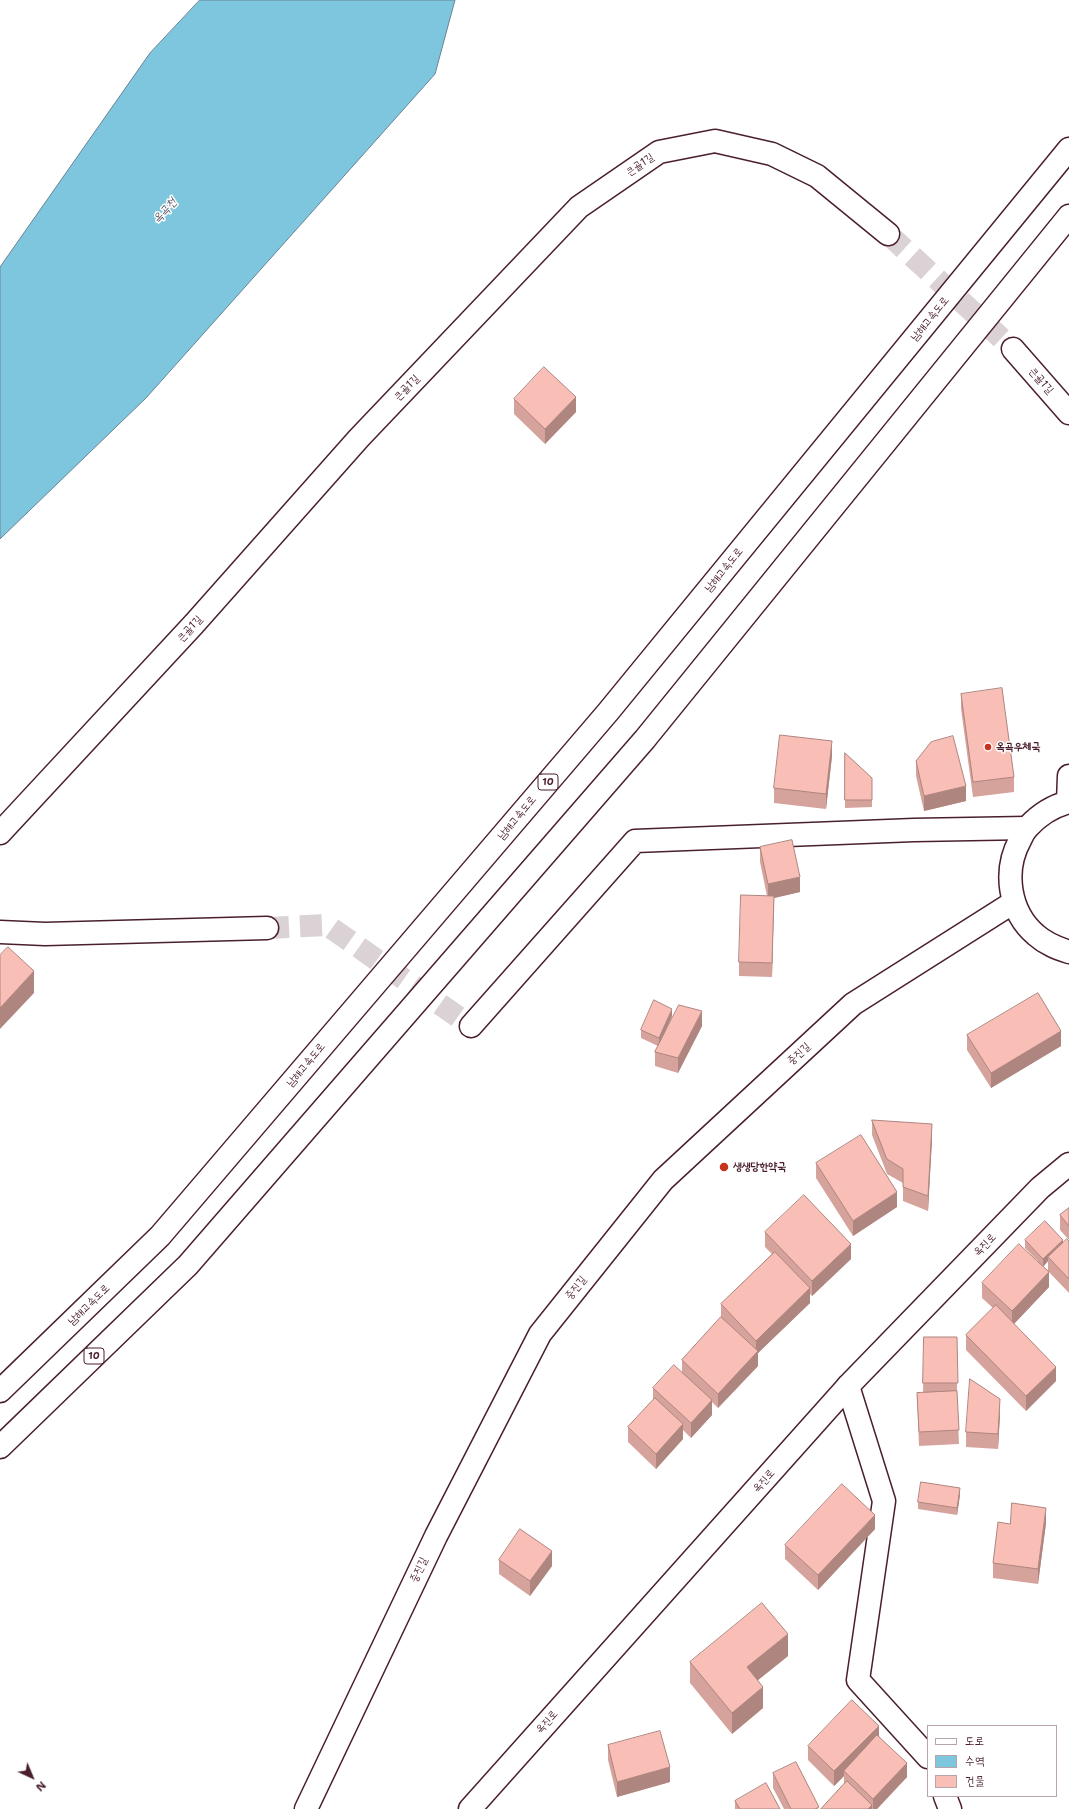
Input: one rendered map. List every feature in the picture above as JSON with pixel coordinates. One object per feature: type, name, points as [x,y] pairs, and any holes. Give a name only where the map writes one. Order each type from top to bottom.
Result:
[{"type":"main road","name":"큰골1길","points":[[0,834],[194,624],[359,438],[579,207],[659,152],[715,141],[772,154],[817,176],[888,234]]},
{"type":"main road","name":"남해고속도로","points":[[0,1391],[160,1236],[602,718],[1069,149]]},
{"type":"main road","name":"10","points":[[0,1447],[188,1265],[604,787],[650,733],[1069,216]]},
{"type":"main road","name":"큰골1길","points":[[1013,349],[1069,413]]},
{"type":"main road","points":[[1069,776],[1068,802],[1045,811],[1027,828],[1014,851],[1009,876],[1014,902],[1022,920],[1036,935],[1052,946],[1069,952]]},
{"type":"main road","points":[[470,1026],[635,841],[914,830],[1027,828]]},
{"type":"main road","name":"중진길","points":[[306,1809],[436,1536],[540,1334],[663,1180],[853,1004],[1014,902]]},
{"type":"main road","points":[[0,932],[45,934],[267,928]]},
{"type":"main road","name":"옥진로","points":[[470,1809],[848,1386],[1040,1188],[1069,1164]]},
{"type":"main road","points":[[848,1386],[884,1501],[858,1680],[927,1756]]},
{"type":"main road","points":[[945,1797],[950,1809]]},
{"type":"water","name":"옥곡천","points":[[200,0],[455,0],[435,74],[146,398],[0,539],[0,267],[150,53]]},
{"type":"building","points":[[544,367],[576,397],[545,429],[514,399]]},
{"type":"building","points":[[1002,688],[1014,777],[973,782],[961,694]]},
{"type":"building","points":[[780,735],[832,741],[826,794],[774,788]]},
{"type":"building","points":[[953,736],[966,786],[924,796],[916,761],[931,742]]},
{"type":"building","points":[[845,753],[872,778],[872,800],[845,800]]},
{"type":"building","points":[[792,840],[800,877],[768,884],[760,847]]},
{"type":"building","points":[[741,895],[774,896],[772,963],[739,962]]},
{"type":"building","points":[[8,947],[34,971],[0,1008],[0,955]]},
{"type":"building","points":[[1038,993],[1061,1031],[991,1073],[967,1035]]},
{"type":"building","points":[[654,1000],[672,1009],[659,1038],[641,1030]]},
{"type":"building","points":[[679,1005],[702,1011],[678,1058],[655,1052]]},
{"type":"building","points":[[872,1120],[932,1124],[928,1196],[903,1187],[903,1169],[887,1159]]},
{"type":"building","points":[[861,1135],[897,1192],[853,1221],[816,1163]]},
{"type":"building","points":[[804,1195],[851,1244],[812,1281],[765,1232]]},
{"type":"building","points":[[1069,1208],[1069,1226],[1060,1215]]},
{"type":"building","points":[[1045,1221],[1063,1240],[1043,1259],[1025,1240]]},
{"type":"building","points":[[1067,1239],[1069,1241],[1069,1279],[1048,1257]]},
{"type":"building","points":[[1019,1244],[1049,1272],[1012,1311],[982,1283]]},
{"type":"building","points":[[775,1252],[810,1288],[756,1341],[721,1304]]},
{"type":"building","points":[[996,1305],[1056,1367],[1026,1396],[966,1335]]},
{"type":"building","points":[[721,1317],[758,1351],[718,1394],[682,1360]]},
{"type":"building","points":[[924,1337],[957,1337],[958,1383],[923,1383]]},
{"type":"building","points":[[674,1365],[712,1400],[691,1423],[653,1388]]},
{"type":"building","points":[[970,1379],[1000,1399],[998,1434],[966,1432]]},
{"type":"building","points":[[957,1391],[959,1430],[919,1432],[917,1393]]},
{"type":"building","points":[[655,1398],[683,1424],[656,1454],[628,1427]]},
{"type":"building","points":[[921,1482],[960,1488],[957,1508],[918,1502]]},
{"type":"building","points":[[842,1484],[875,1515],[818,1575],[785,1545]]},
{"type":"building","points":[[1012,1503],[1046,1508],[1038,1569],[993,1563],[998,1522],[1010,1524]]},
{"type":"building","points":[[520,1529],[552,1551],[530,1581],[499,1560]]},
{"type":"building","points":[[762,1603],[788,1634],[747,1667],[763,1687],[732,1713],[690,1662]]},
{"type":"building","points":[[852,1700],[879,1726],[834,1771],[808,1746]]},
{"type":"building","points":[[660,1731],[670,1767],[617,1782],[608,1745]]},
{"type":"building","points":[[877,1735],[907,1763],[873,1799],[844,1771]]},
{"type":"building","points":[[796,1762],[819,1807],[815,1809],[791,1809],[773,1773]]},
{"type":"building","points":[[847,1781],[872,1805],[868,1809],[821,1809]]},
{"type":"building","points":[[766,1783],[780,1809],[740,1809],[735,1801]]},
{"type":"tunnel","points":[[888,234],[1013,349]]},
{"type":"tunnel","points":[[267,928],[327,925],[471,1026]]},
{"type":"place","name":"옥곡우체국","points":[[988,747]]},
{"type":"place","name":"생생당한약국","points":[[724,1167]]}]
